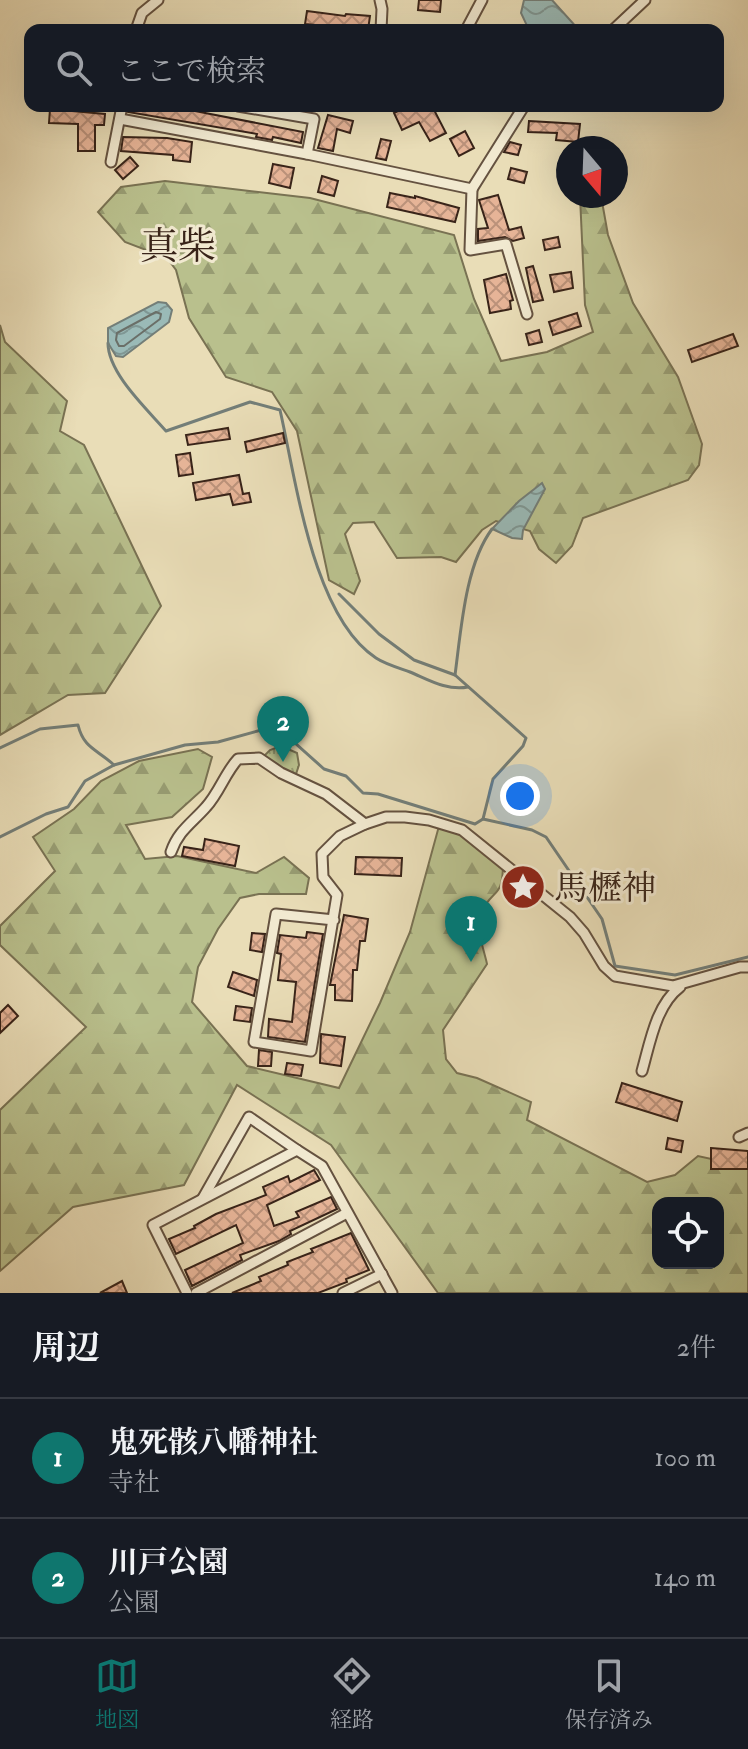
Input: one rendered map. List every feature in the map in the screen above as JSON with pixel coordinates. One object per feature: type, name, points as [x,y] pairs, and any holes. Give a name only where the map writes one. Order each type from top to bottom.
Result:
[{"type":"street","points":[[138,24],[142,13],[158,0]]},
{"type":"street","points":[[380,0],[381,24]]},
{"type":"street","points":[[469,24],[482,0]]},
{"type":"street","points":[[619,24],[645,0]]},
{"type":"street","points":[[111,162],[121,112]]},
{"type":"street","points":[[273,112],[314,119],[307,154]]},
{"type":"street","points":[[520,112],[472,189],[470,250],[506,244],[527,314]]},
{"type":"street","points":[[120,119],[472,189]]},
{"type":"street","points":[[171,852],[175,839],[208,806],[229,768],[238,759],[259,758],[281,773],[326,794],[365,824]]},
{"type":"street","points":[[334,920],[276,914],[254,1042],[311,1051],[334,920],[337,895],[323,877],[322,854],[340,836],[386,817],[429,820],[462,830],[570,917],[604,966],[615,976],[673,986],[748,967]]},
{"type":"street","points":[[642,1071],[658,1018],[670,995],[683,985]]},
{"type":"street","points":[[203,1198],[249,1117],[322,1166],[392,1293]]},
{"type":"street","points":[[187,1293],[153,1225],[297,1150]]},
{"type":"street","points":[[196,1293],[347,1213]]},
{"type":"street","points":[[343,1293],[382,1274]]},
{"type":"green space","points":[[165,181],[310,198],[454,235],[474,299],[501,361],[547,352],[593,332],[585,305],[581,208],[603,208],[608,235],[633,303],[678,377],[702,444],[699,465],[688,480],[583,518],[572,546],[556,563],[539,549],[530,531],[496,521],[482,530],[456,562],[441,557],[397,558],[374,522],[353,523],[345,534],[360,581],[354,594],[329,580],[297,431],[272,392],[226,377],[189,318],[176,270],[167,258],[125,242],[98,212],[121,187]]},
{"type":"green space","points":[[0,325],[5,342],[67,401],[60,431],[84,445],[161,606],[105,693],[68,695],[0,735]]},
{"type":"green space","points":[[281,746],[297,753],[299,765],[295,777],[261,759],[270,750]]},
{"type":"green space","points":[[198,749],[212,757],[203,789],[172,817],[126,825],[145,859],[177,856],[256,873],[284,857],[309,878],[306,894],[259,894],[240,898],[218,929],[198,967],[192,1002],[247,1066],[339,1088],[410,932],[439,826],[465,837],[503,863],[499,888],[485,905],[479,919],[487,964],[443,1030],[446,1059],[457,1073],[477,1078],[531,1102],[527,1120],[647,1182],[675,1175],[698,1156],[748,1167],[748,1293],[438,1293],[331,1145],[237,1085],[184,1185],[73,1207],[0,1271],[0,1110],[86,1027],[0,945],[0,926],[55,871],[33,837],[74,809],[101,781],[139,761]]},
{"type":"water","points":[[524,0],[552,0],[574,24],[526,24],[521,13]]},
{"type":"water","points":[[158,302],[166,303],[172,310],[169,322],[123,357],[116,356],[108,343],[108,328]]},
{"type":"water","points":[[542,483],[545,489],[523,530],[522,539],[492,529],[519,501]]},
{"type":"building","points":[[419,0],[441,0],[440,12],[418,10]]},
{"type":"building","points":[[307,11],[370,16],[369,24],[305,24]]},
{"type":"building","points":[[50,112],[105,114],[104,125],[95,125],[95,151],[78,151],[78,124],[49,123]]},
{"type":"building","points":[[128,112],[200,112],[303,132],[301,143],[256,137],[257,134]]},
{"type":"building","points":[[435,112],[446,133],[430,141],[419,122],[402,130],[394,113]]},
{"type":"building","points":[[328,115],[353,121],[350,133],[337,129],[333,151],[318,148]]},
{"type":"building","points":[[529,121],[580,124],[579,136],[528,132]]},
{"type":"building","points":[[465,131],[474,148],[459,156],[450,139]]},
{"type":"building","points":[[123,137],[192,142],[190,162],[173,160],[173,155],[121,151]]},
{"type":"building","points":[[381,139],[391,141],[386,160],[376,158]]},
{"type":"building","points":[[510,142],[521,145],[518,155],[504,152]]},
{"type":"building","points":[[130,157],[138,166],[123,179],[115,170]]},
{"type":"building","points":[[273,164],[294,168],[290,188],[269,183]]},
{"type":"building","points":[[511,168],[527,172],[524,183],[508,179]]},
{"type":"building","points":[[322,176],[338,181],[334,196],[318,192]]},
{"type":"building","points":[[390,193],[459,208],[455,222],[387,207]]},
{"type":"building","points":[[498,195],[509,230],[521,227],[524,238],[478,241],[478,229],[488,228],[479,200]]},
{"type":"building","points":[[558,237],[560,247],[545,250],[543,240]]},
{"type":"building","points":[[533,266],[543,300],[533,302],[526,268]]},
{"type":"building","points":[[571,272],[573,288],[554,292],[550,275]]},
{"type":"building","points":[[506,274],[513,300],[510,301],[511,309],[490,313],[484,280]]},
{"type":"building","points":[[577,313],[581,326],[553,335],[549,322]]},
{"type":"building","points":[[539,330],[542,342],[529,345],[526,334]]},
{"type":"building","points":[[733,334],[738,346],[692,362],[688,350]]},
{"type":"building","points":[[228,428],[230,439],[188,445],[186,435]]},
{"type":"building","points":[[283,433],[285,443],[247,452],[245,442]]},
{"type":"building","points":[[190,453],[193,474],[179,476],[176,455]]},
{"type":"building","points":[[239,475],[243,494],[249,493],[251,502],[233,505],[230,494],[196,500],[193,483]]},
{"type":"building","points":[[205,839],[239,846],[235,866],[182,856],[184,847],[203,850]]},
{"type":"building","points":[[356,857],[402,858],[401,876],[355,874]]},
{"type":"building","points":[[344,915],[368,919],[365,941],[360,941],[357,970],[353,970],[352,1001],[335,1000],[335,985],[330,985]]},
{"type":"building","points":[[307,932],[323,934],[305,1042],[268,1037],[269,1019],[292,1022],[296,982],[278,980],[280,935],[306,938]]},
{"type":"building","points":[[252,933],[265,934],[262,952],[250,950]]},
{"type":"building","points":[[233,972],[257,980],[254,996],[228,987]]},
{"type":"building","points":[[8,1005],[18,1016],[0,1033],[0,1013]]},
{"type":"building","points":[[236,1006],[252,1008],[250,1022],[234,1020]]},
{"type":"building","points":[[321,1034],[345,1037],[341,1066],[320,1063]]},
{"type":"building","points":[[259,1050],[272,1052],[271,1066],[258,1066]]},
{"type":"building","points":[[287,1063],[303,1065],[301,1076],[285,1074]]},
{"type":"building","points":[[622,1083],[682,1102],[677,1121],[616,1102]]},
{"type":"building","points":[[668,1138],[683,1141],[681,1152],[666,1149]]},
{"type":"building","points":[[711,1148],[748,1151],[748,1169],[711,1169]]},
{"type":"building","points":[[314,1170],[320,1180],[267,1205],[274,1226],[299,1217],[296,1212],[331,1197],[337,1209],[290,1231],[291,1234],[279,1241],[240,1255],[242,1260],[192,1286],[185,1270],[243,1243],[236,1225],[176,1254],[169,1239],[195,1228],[216,1214],[266,1195],[263,1187],[288,1176],[290,1182]]},
{"type":"building","points":[[351,1233],[369,1270],[346,1279],[347,1282],[318,1293],[232,1293],[261,1281],[259,1277],[313,1252],[311,1249]]},
{"type":"building","points":[[122,1281],[127,1293],[100,1293]]},
{"type":"waterway","points":[[108,343],[121,378],[166,431],[250,402],[280,410],[310,545],[337,612],[354,638],[376,658],[388,664],[445,686],[468,687]]},
{"type":"waterway","points":[[455,675],[470,579],[492,529]]},
{"type":"waterway","points":[[339,594],[379,634],[414,660],[455,675],[526,738],[523,746],[493,779],[483,819]]},
{"type":"waterway","points":[[0,748],[40,729],[78,725],[88,744],[114,765]]},
{"type":"waterway","points":[[0,837],[46,814],[68,807],[85,781],[114,765],[185,745],[218,742],[276,726],[324,769],[346,776],[363,793],[378,794],[475,824],[483,819],[532,830],[546,837],[602,919],[615,966],[675,975],[748,957]]},
{"type":"place","name":"川戸公園","points":[[283,762]]},
{"type":"place","name":"馬櫪神","points":[[523,887]]},
{"type":"place","name":"鬼死骸八幡神社","points":[[471,962]]},
{"type":"district","name":"真柴","points":[[178,246]]}]
